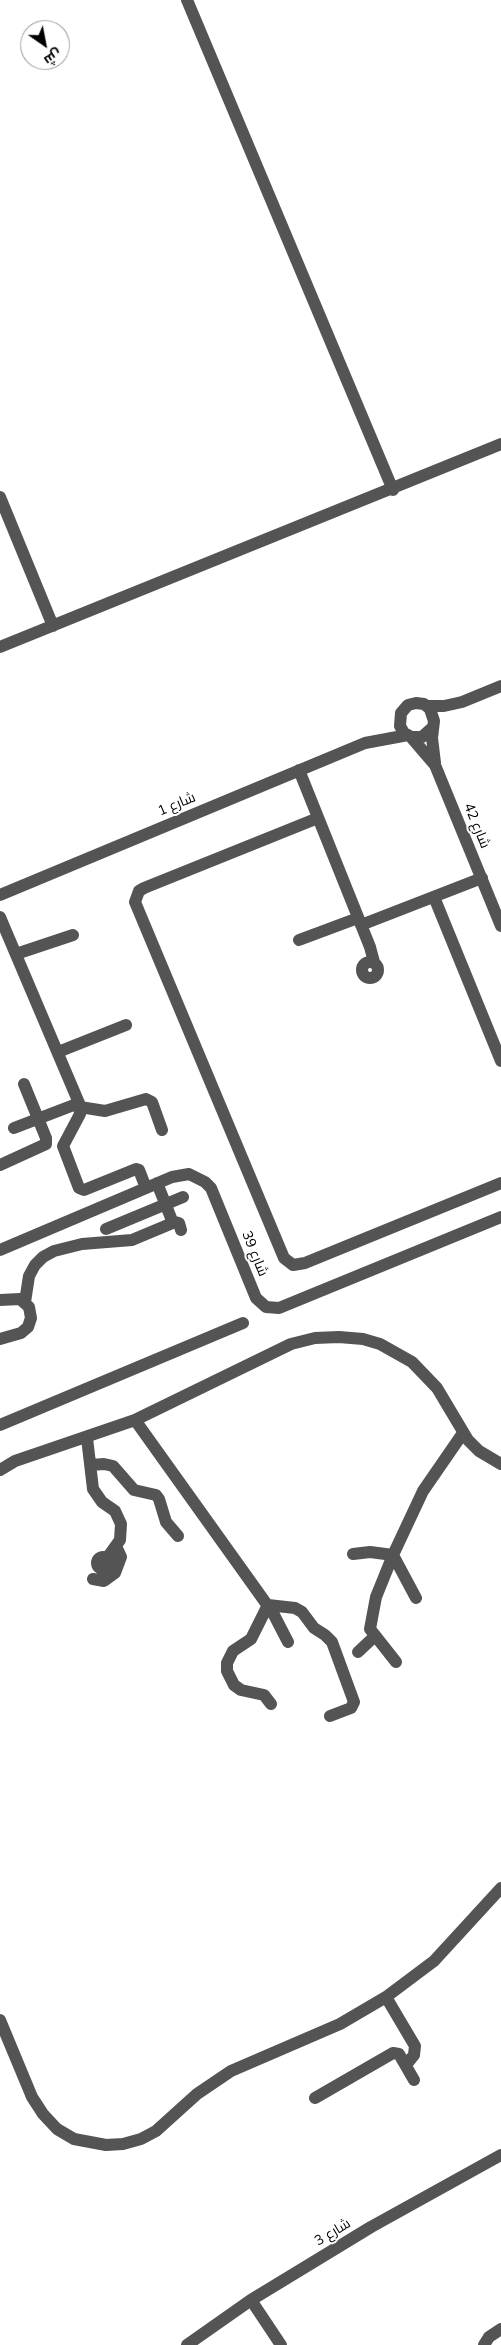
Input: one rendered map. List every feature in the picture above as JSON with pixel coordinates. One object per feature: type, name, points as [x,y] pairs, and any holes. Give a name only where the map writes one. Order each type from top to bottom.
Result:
[{"type":"street","points":[[187,0],[392,490]]},
{"type":"street","points":[[0,647],[392,490],[501,444]]},
{"type":"street","points":[[0,497],[53,626]]},
{"type":"street","points":[[462,702],[422,737],[409,736],[402,729],[400,717],[408,705],[416,703],[427,706],[444,706],[462,702],[501,686]]},
{"type":"street","points":[[427,706],[433,712],[433,727]]},
{"type":"street","name":"شارع 1","points":[[365,743],[400,717]]},
{"type":"street","name":"شارع 42","points":[[433,727],[435,765]]},
{"type":"street","name":"شارع 42","points":[[409,736],[435,765],[501,926]]},
{"type":"street","name":"شارع 1","points":[[0,895],[365,743],[409,736]]},
{"type":"street","points":[[299,770],[360,921],[374,962]]},
{"type":"street","points":[[318,818],[144,888],[139,891],[135,902],[284,1258],[293,1265],[305,1263],[501,1182]]},
{"type":"street","points":[[299,940],[434,896],[482,878]]},
{"type":"street","points":[[434,896],[501,1061]]},
{"type":"street","points":[[0,917],[80,1105],[80,1114],[63,1146],[79,1188],[84,1190],[136,1169],[139,1170],[166,1204],[177,1226],[132,1240],[75,1245],[44,1257],[35,1265],[29,1276],[26,1302],[29,1306],[31,1318],[28,1327],[15,1335],[0,1339]]},
{"type":"street","points":[[16,954],[73,935]]},
{"type":"street","points":[[58,1052],[126,1025]]},
{"type":"street","points":[[0,1165],[44,1146],[47,1141],[24,1084]]},
{"type":"street","points":[[14,1128],[80,1105],[105,1111],[146,1099],[149,1100],[162,1130]]},
{"type":"street","name":"شارع 39","points":[[0,1250],[181,1174],[198,1177],[211,1188],[256,1298],[260,1303],[272,1308],[285,1306],[501,1218]]},
{"type":"street","points":[[106,1229],[183,1197]]},
{"type":"street","points":[[0,1300],[14,1298],[26,1302]]},
{"type":"street","points":[[0,1425],[243,1323]]},
{"type":"street","points":[[0,1470],[15,1461],[87,1438],[135,1420],[291,1344],[315,1338],[339,1336],[363,1339],[380,1344],[412,1362],[437,1388],[463,1433],[479,1451],[501,1464]]},
{"type":"street","points":[[135,1420],[268,1605],[288,1642]]},
{"type":"street","points":[[396,1662],[375,1636],[370,1626],[376,1597],[392,1555],[426,1486],[463,1433]]},
{"type":"street","points":[[87,1438],[93,1489],[102,1502],[114,1511],[122,1524],[120,1540],[98,1572],[104,1581],[115,1574],[121,1563],[121,1557],[116,1546]]},
{"type":"street","points":[[91,1465],[104,1464],[113,1466],[130,1487],[156,1495],[166,1522],[178,1536]]},
{"type":"street","points":[[353,1554],[370,1552],[392,1555]]},
{"type":"street","points":[[392,1555],[416,1598]]},
{"type":"street","points":[[268,1605],[251,1639],[229,1656],[227,1671],[234,1685],[241,1690],[264,1695],[272,1704]]},
{"type":"street","points":[[268,1605],[298,1609],[314,1628],[326,1635],[332,1642],[354,1704],[351,1708],[330,1716]]},
{"type":"street","points":[[358,1652],[375,1636]]},
{"type":"street","points":[[0,2020],[32,2097],[42,2114],[57,2129],[74,2139],[106,2145],[140,2139],[156,2131],[198,2094],[231,2071],[332,2028],[386,1998],[434,1961],[501,1888]]},
{"type":"street","points":[[386,1998],[415,2046],[414,2055],[406,2065]]},
{"type":"street","points":[[315,2098],[392,2053],[399,2054],[414,2080]]},
{"type":"street","name":"شارع 3","points":[[187,2345],[252,2300],[371,2227],[501,2155]]},
{"type":"street","points":[[252,2300],[281,2345]]},
{"type":"street","points":[[484,2345],[489,2337],[501,2329]]}]
